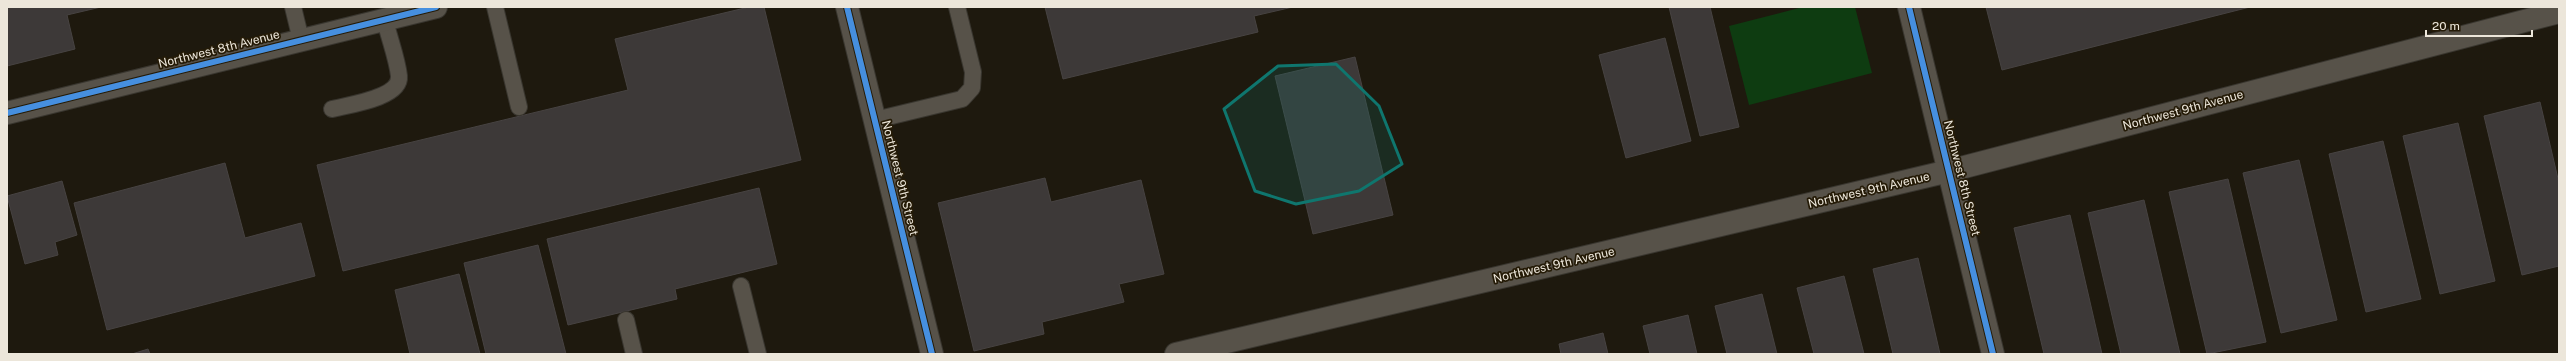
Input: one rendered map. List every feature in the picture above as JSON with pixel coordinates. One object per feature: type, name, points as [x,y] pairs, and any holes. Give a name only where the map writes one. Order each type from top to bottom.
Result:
[{"type":"main road","name":"Northwest 8th Avenue","points":[[7,112],[385,20],[407,11],[436,7]]},
{"type":"main road","name":"Northwest 9th Street","points":[[847,7],[932,354]]},
{"type":"main road","name":"Northwest 8th Street","points":[[1909,7],[1993,354]]},
{"type":"main road","name":"Northwest 9th Avenue","points":[[1176,354],[1949,171],[2559,12]]},
{"type":"lane","points":[[293,7],[301,40]]},
{"type":"lane","points":[[495,7],[518,107]]},
{"type":"lane","points":[[875,120],[962,99],[972,88],[974,72],[957,7]]},
{"type":"lane","points":[[332,109],[386,95],[395,88],[399,78],[385,20]]},
{"type":"lane","points":[[741,286],[758,354]]},
{"type":"lane","points":[[626,320],[634,354]]},
{"type":"highlighted area","points":[[1336,64],[1379,106],[1402,164],[1359,191],[1296,204],[1255,191],[1224,109],[1278,66]]},
{"type":"green space","points":[[1803,7],[1855,7],[1872,73],[1749,105],[1729,26]]},
{"type":"building","points":[[7,7],[101,7],[67,15],[75,49],[7,66]]},
{"type":"building","points":[[749,7],[764,7],[801,160],[343,271],[317,165],[628,90],[615,39]]},
{"type":"building","points":[[1045,7],[1293,7],[1254,16],[1258,32],[1063,79]]},
{"type":"building","points":[[1669,7],[1710,7],[1739,127],[1700,136]]},
{"type":"building","points":[[1986,7],[2250,7],[2002,70]]},
{"type":"building","points":[[1665,38],[1691,141],[1626,158],[1599,55]]},
{"type":"building","points":[[1355,57],[1393,215],[1313,234],[1275,76]]},
{"type":"building","points":[[2540,102],[2559,183],[2559,266],[2522,275],[2484,116]]},
{"type":"building","points":[[2458,123],[2495,281],[2440,294],[2403,136]]},
{"type":"building","points":[[2383,141],[2421,299],[2366,312],[2329,154]]},
{"type":"building","points":[[2299,160],[2337,320],[2281,333],[2243,173]]},
{"type":"building","points":[[225,163],[245,238],[301,223],[315,276],[107,330],[74,203]]},
{"type":"building","points":[[1045,178],[1051,202],[1141,180],[1164,274],[1119,284],[1124,302],[1042,322],[1044,334],[974,351],[938,203]]},
{"type":"building","points":[[2228,179],[2266,342],[2207,354],[2169,192]]},
{"type":"building","points":[[62,181],[77,235],[55,242],[58,255],[25,264],[7,196]]},
{"type":"building","points":[[759,188],[777,264],[675,289],[677,299],[568,325],[547,239]]},
{"type":"building","points":[[2144,200],[2180,354],[2121,354],[2088,213]]},
{"type":"building","points":[[2070,215],[2102,354],[2044,354],[2014,228]]},
{"type":"building","points":[[538,245],[566,354],[486,354],[464,263]]},
{"type":"building","points":[[1918,258],[1940,354],[1893,354],[1873,269]]},
{"type":"building","points":[[459,274],[480,354],[410,354],[395,290]]},
{"type":"building","points":[[1844,276],[1864,354],[1814,354],[1797,288]]},
{"type":"building","points":[[1762,294],[1777,354],[1727,354],[1715,306]]},
{"type":"building","points":[[1688,315],[1697,354],[1650,354],[1643,326]]},
{"type":"building","points":[[1603,333],[1608,354],[1561,354],[1559,344]]},
{"type":"building","points":[[148,349],[150,354],[132,354]]},
{"type":"cycle path","points":[[7,113],[436,7]]},
{"type":"cycle path","points":[[847,7],[932,354]]},
{"type":"cycle path","points":[[1909,7],[1993,354]]}]
